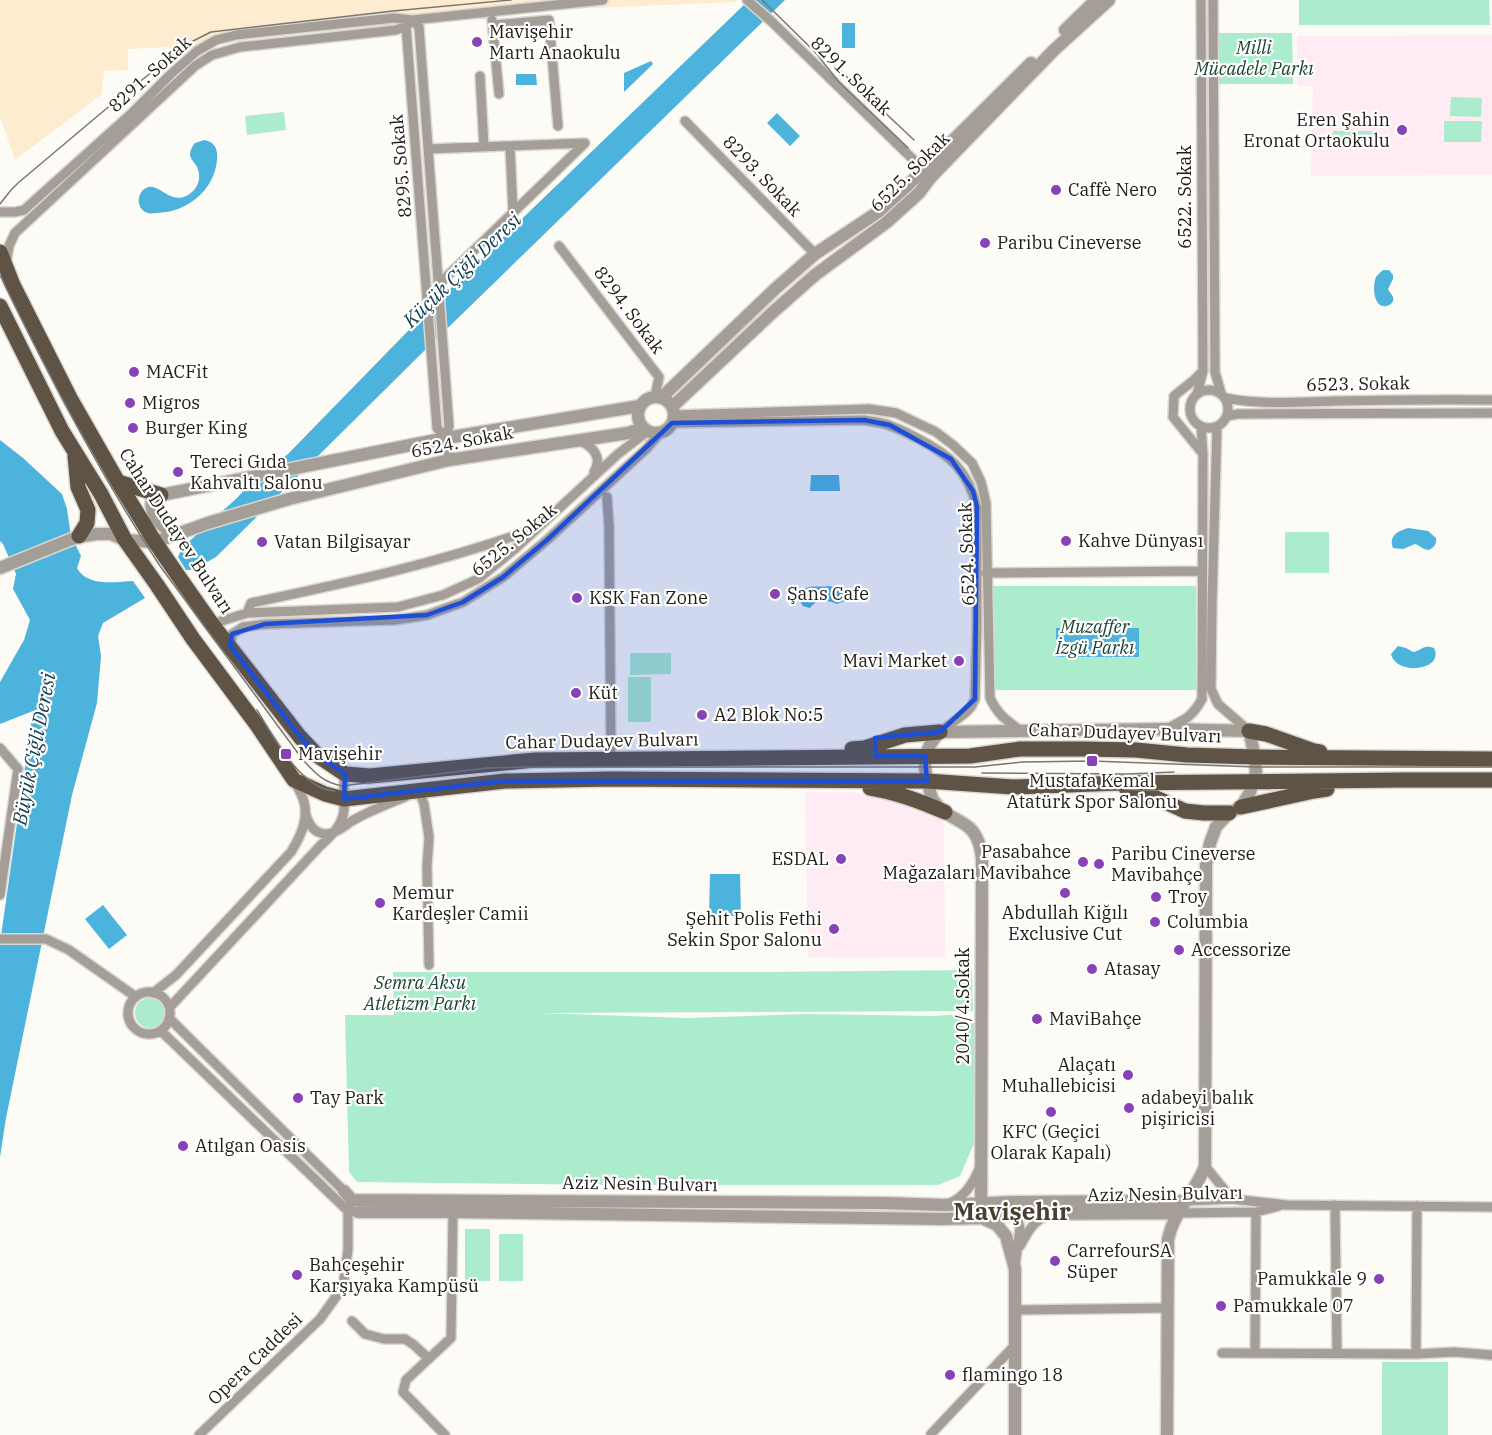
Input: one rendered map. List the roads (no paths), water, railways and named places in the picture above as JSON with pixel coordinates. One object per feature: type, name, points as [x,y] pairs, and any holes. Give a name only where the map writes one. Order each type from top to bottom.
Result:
[{"type":"main road","name":"Cahar Dudayev Bulvarı","points":[[3,259],[41,343],[70,398],[155,542],[212,624],[312,750],[345,774],[370,776],[513,762],[970,756],[1020,749],[1136,750],[1255,757],[1492,759]]},
{"type":"main road","points":[[0,306],[62,431],[101,494],[125,540],[294,780],[325,794],[344,799],[505,781],[612,779],[927,781],[1013,787],[1120,783],[1492,780]]},
{"type":"main road","points":[[75,453],[78,487],[88,510],[87,523],[80,536]]},
{"type":"main road","points":[[118,482],[161,495]]},
{"type":"main road","points":[[1249,731],[1266,734],[1314,751],[1401,759]]},
{"type":"main road","points":[[789,757],[865,748],[905,735],[940,732]]},
{"type":"main road","points":[[819,780],[881,789],[913,798],[945,812]]},
{"type":"main road","points":[[1120,783],[1127,789],[1152,796],[1185,811],[1204,813],[1235,810],[1314,790],[1401,780]]},
{"type":"street","name":"8291. Sokak","points":[[3,259],[15,233],[195,66],[212,55],[240,47],[396,30],[409,23],[603,0]]},
{"type":"street","name":"8291. Sokak","points":[[747,0],[927,173]]},
{"type":"street","name":"6525. Sokak","points":[[673,415],[773,312],[814,275],[887,222],[919,193],[927,173],[1096,0]]},
{"type":"street","name":"6525. Sokak","points":[[658,397],[815,254],[878,212],[908,185],[927,173],[1109,0]]},
{"type":"street","name":"6522. Sokak","points":[[1197,394],[1203,371],[1201,0]]},
{"type":"street","name":"6522. Sokak","points":[[1213,0],[1215,372],[1223,396]]},
{"type":"street","points":[[492,12],[499,94]]},
{"type":"street","name":"8291. Sokak","points":[[0,212],[24,210],[132,113],[171,74],[197,51],[216,40],[236,35],[394,18],[409,23]]},
{"type":"street","points":[[493,25],[549,20],[558,126]]},
{"type":"street","name":"8295. Sokak","points":[[409,23],[419,27],[449,426],[446,438],[437,428],[409,23]]},
{"type":"street","points":[[480,76],[484,147]]},
{"type":"street","name":"8293. Sokak","points":[[685,121],[815,254]]},
{"type":"street","points":[[428,149],[585,143],[439,289]]},
{"type":"street","points":[[510,146],[513,213]]},
{"type":"street","name":"8294. Sokak","points":[[559,246],[659,377],[658,397]]},
{"type":"street","points":[[1203,371],[1174,396],[1173,417],[1203,454]]},
{"type":"street","points":[[1206,389],[1212,389],[1223,396],[1228,404],[1225,421],[1217,427],[1206,428],[1193,419],[1190,408],[1197,394],[1206,389]]},
{"type":"street","name":"6523. Sokak","points":[[1223,396],[1237,401],[1297,402],[1492,400]]},
{"type":"street","points":[[658,397],[666,400],[673,415],[669,428],[651,431],[638,418],[638,412],[646,400],[658,397]]},
{"type":"street","name":"6524. Sokak","points":[[161,495],[446,438],[640,406]]},
{"type":"street","name":"6524. Sokak","points":[[673,415],[869,409],[896,413],[936,432],[953,445],[972,463],[981,482],[986,503],[990,698],[997,712],[1021,730]]},
{"type":"street","name":"6523. Sokak","points":[[1227,416],[1238,414],[1492,413]]},
{"type":"street","name":"6524. Sokak","points":[[673,415],[864,420],[890,425],[937,448],[960,469],[973,491],[977,507],[976,689],[971,707],[940,732]]},
{"type":"street","points":[[1167,729],[1186,719],[1195,711],[1202,699],[1203,454],[1201,426]]},
{"type":"street","points":[[1167,1435],[1168,1240],[1177,1213],[1200,1178],[1205,1166],[1206,865],[1216,827],[1250,792],[1256,772],[1249,731],[1218,704],[1211,688],[1217,427]]},
{"type":"street","name":"6525. Sokak","points":[[212,624],[247,613],[398,607],[443,595],[478,579],[516,548],[618,454],[651,431]]},
{"type":"street","name":"6525. Sokak","points":[[231,646],[232,634],[243,627],[265,624],[395,620],[427,615],[463,602],[503,577],[548,539],[646,449],[651,431]]},
{"type":"street","name":"6524. Sokak","points":[[155,542],[208,523],[289,499],[449,460],[651,431]]},
{"type":"street","points":[[446,438],[449,460]]},
{"type":"street","points":[[578,440],[586,443],[598,458],[598,465],[587,482]]},
{"type":"street","points":[[161,495],[152,498],[151,506],[163,528],[176,534]]},
{"type":"street","points":[[607,497],[610,759]]},
{"type":"street","points":[[247,613],[251,603],[423,564],[485,547],[536,528]]},
{"type":"street","points":[[4,567],[80,536],[111,534],[125,540],[155,542]]},
{"type":"street","points":[[986,573],[1202,571]]},
{"type":"street","points":[[945,812],[933,800],[924,766],[931,741],[940,732],[1167,729],[1249,731]]},
{"type":"street","points":[[0,748],[18,769],[0,895]]},
{"type":"street","points":[[294,780],[304,802],[309,825],[325,834],[335,832],[343,819],[345,811],[342,786],[345,774]]},
{"type":"street","points":[[170,1007],[335,832],[360,817],[419,791],[424,804],[429,837],[429,965]]},
{"type":"street","points":[[153,993],[176,975],[291,852],[303,830],[305,812]]},
{"type":"street","name":"2040/4.Sokak","points":[[945,812],[971,828],[981,846],[981,1218]]},
{"type":"street","points":[[0,939],[46,939],[69,950],[136,997]]},
{"type":"street","points":[[147,992],[153,993],[163,997],[171,1013],[168,1024],[161,1031],[147,1034],[135,1029],[130,1023],[129,1009],[136,997],[147,992]]},
{"type":"street","points":[[170,1019],[351,1204]]},
{"type":"street","points":[[161,1031],[351,1204]]},
{"type":"street","points":[[1205,1166],[1232,1199]]},
{"type":"street","points":[[944,1205],[954,1202],[965,1193],[980,1167]]},
{"type":"street","name":"Aziz Nesin Bulvarı","points":[[351,1204],[453,1212],[943,1219],[981,1218],[1014,1208],[1232,1199],[1287,1205],[1492,1207]]},
{"type":"street","name":"Aziz Nesin Bulvarı","points":[[351,1204],[558,1201],[981,1204],[1052,1214],[1256,1212],[1287,1205]]},
{"type":"street","name":"Opera Caddesi","points":[[199,1435],[320,1319],[343,1287],[351,1204]]},
{"type":"street","points":[[1335,1205],[1337,1353]]},
{"type":"street","points":[[1416,1354],[1417,1206]]},
{"type":"street","points":[[1014,1208],[1020,1228],[1015,1269],[1015,1435]]},
{"type":"street","points":[[445,1435],[403,1392],[406,1380],[451,1338],[453,1212]]},
{"type":"street","points":[[1255,1353],[1256,1212]]},
{"type":"street","points":[[1018,1251],[1033,1225],[1043,1217],[1052,1214]]},
{"type":"street","points":[[981,1218],[997,1225],[1006,1236],[1015,1269]]},
{"type":"street","points":[[1015,1310],[1167,1308]]},
{"type":"street","points":[[352,1321],[366,1334],[384,1339],[405,1339],[429,1359]]},
{"type":"street","points":[[931,1434],[1015,1345]]},
{"type":"street","points":[[1222,1353],[1416,1354],[1454,1352],[1492,1354]]},
{"type":"water","points":[[749,0],[785,0],[216,557],[193,570],[186,570],[178,557],[182,548],[238,497],[250,483],[288,454],[444,294]]},
{"type":"water","points":[[842,23],[855,23],[855,48],[842,48]]},
{"type":"water","points":[[651,61],[653,64],[624,92],[624,73]]},
{"type":"water","points":[[516,74],[536,74],[537,85],[516,85]]},
{"type":"water","points":[[777,113],[800,136],[790,146],[767,123]]},
{"type":"water","points":[[204,140],[213,144],[217,156],[215,171],[205,190],[179,209],[149,213],[141,209],[139,197],[146,188],[155,188],[175,198],[181,198],[194,190],[199,175],[190,152],[195,143]]},
{"type":"water","points":[[1383,270],[1389,270],[1393,275],[1388,289],[1393,300],[1391,304],[1384,306],[1378,303],[1374,292],[1376,277]]},
{"type":"water","name":"Büyük Çiğli Deresi","points":[[0,440],[62,494],[71,536],[81,556],[77,568],[82,574],[102,582],[133,581],[145,598],[103,623],[98,636],[101,656],[97,703],[72,795],[0,1157],[0,943],[33,711],[0,724],[0,682],[24,640],[30,620],[13,589],[16,574],[0,541]]},
{"type":"water","points":[[811,475],[839,475],[840,491],[810,491]]},
{"type":"water","points":[[1408,528],[1428,531],[1436,538],[1435,545],[1429,550],[1415,544],[1403,549],[1393,548],[1393,537]]},
{"type":"water","points":[[829,586],[835,591],[841,591],[846,597],[845,601],[837,604],[819,601],[810,608],[803,606],[799,600],[805,588]]},
{"type":"water","points":[[1056,628],[1139,628],[1139,657],[1056,657]]},
{"type":"water","points":[[1398,646],[1413,652],[1425,647],[1434,648],[1436,656],[1427,666],[1410,668],[1401,666],[1391,654]]},
{"type":"water","points":[[710,874],[740,874],[741,916],[709,916]]},
{"type":"water","points":[[103,905],[127,935],[109,949],[85,919]]},
{"type":"tram line","points":[[0,204],[18,183],[119,98],[189,43],[211,32],[511,0]]},
{"type":"tram line","points":[[762,0],[815,52],[839,82],[908,148]]},
{"type":"tram line","points":[[829,60],[914,140]]},
{"type":"tram line","points":[[0,275],[75,423],[160,566],[303,760],[320,777],[335,784],[342,786],[487,768],[528,767],[975,767],[1022,762],[1092,761],[1255,767],[1492,767]]},
{"type":"tram line","points":[[257,710],[289,760],[300,772],[311,782],[335,791]]},
{"type":"tram line","points":[[982,773],[1174,772]]},
{"type":"place","name":"Mavişehir Martı Anaokulu","points":[[477,42]]},
{"type":"place","name":"Eren Şahin Eronat Ortaokulu","points":[[1402,130]]},
{"type":"place","name":"Caffè Nero","points":[[1056,190]]},
{"type":"place","name":"Paribu Cineverse","points":[[985,243]]},
{"type":"place","name":"MACFit","points":[[134,372]]},
{"type":"place","name":"Migros","points":[[130,403]]},
{"type":"place","name":"Burger King","points":[[133,428]]},
{"type":"place","name":"Tereci Gıda Kahvaltı Salonu","points":[[178,472]]},
{"type":"place","name":"Kahve Dünyası","points":[[1066,541]]},
{"type":"place","name":"Vatan Bilgisayar","points":[[262,542]]},
{"type":"place","name":"Şans Cafe","points":[[775,594]]},
{"type":"place","name":"KSK Fan Zone","points":[[577,598]]},
{"type":"place","name":"Mavi Market","points":[[959,661]]},
{"type":"place","name":"Küt","points":[[576,693]]},
{"type":"place","name":"A2 Blok No:5","points":[[702,715]]},
{"type":"place","name":"Mavişehir","points":[[286,754]]},
{"type":"place","name":"Mustafa Kemal Atatürk Spor Salonu","points":[[1092,761]]},
{"type":"place","name":"ESDAL","points":[[841,859]]},
{"type":"place","name":"Pasabahce Mağazaları Mavibahce","points":[[1083,862]]},
{"type":"place","name":"Paribu Cineverse Mavibahçe","points":[[1099,864]]},
{"type":"place","name":"Abdullah Kiğılı Exclusive Cut","points":[[1065,893]]},
{"type":"place","name":"Troy","points":[[1156,897]]},
{"type":"place","name":"Memur Kardeşler Camii","points":[[380,903]]},
{"type":"place","name":"Columbia","points":[[1155,922]]},
{"type":"place","name":"Şehit Polis Fethi Sekin Spor Salonu","points":[[834,929]]},
{"type":"place","name":"Accessorize","points":[[1179,950]]},
{"type":"place","name":"Atasay","points":[[1092,969]]},
{"type":"place","name":"MaviBahçe","points":[[1037,1019]]},
{"type":"place","name":"Alaçatı Muhallebicisi","points":[[1128,1075]]},
{"type":"place","name":"Tay Park","points":[[298,1098]]},
{"type":"place","name":"adabeyi balık pişiricisi","points":[[1129,1108]]},
{"type":"place","name":"KFC (Geçici Olarak Kapalı)","points":[[1051,1112]]},
{"type":"place","name":"Atılgan Oasis","points":[[183,1146]]},
{"type":"place","name":"CarrefourSA Süper","points":[[1055,1261]]},
{"type":"place","name":"Bahçeşehir Karşıyaka Kampüsü","points":[[297,1275]]},
{"type":"place","name":"Pamukkale 9","points":[[1379,1279]]},
{"type":"place","name":"Pamukkale 07","points":[[1221,1306]]},
{"type":"place","name":"flamingo 18","points":[[950,1375]]},
{"type":"district","name":"Mavişehir","points":[[1012,1212]]},
{"type":"park label","name":"Milli Mücadele Parkı","points":[[1254,58]]},
{"type":"park label","name":"Muzaffer İzgü Parkı","points":[[1095,637]]},
{"type":"park label","name":"Semra Aksu Atletizm Parkı","points":[[420,993]]},
{"type":"water label","name":"Küçük Çiğli Deresi","points":[[462,270]]}]
